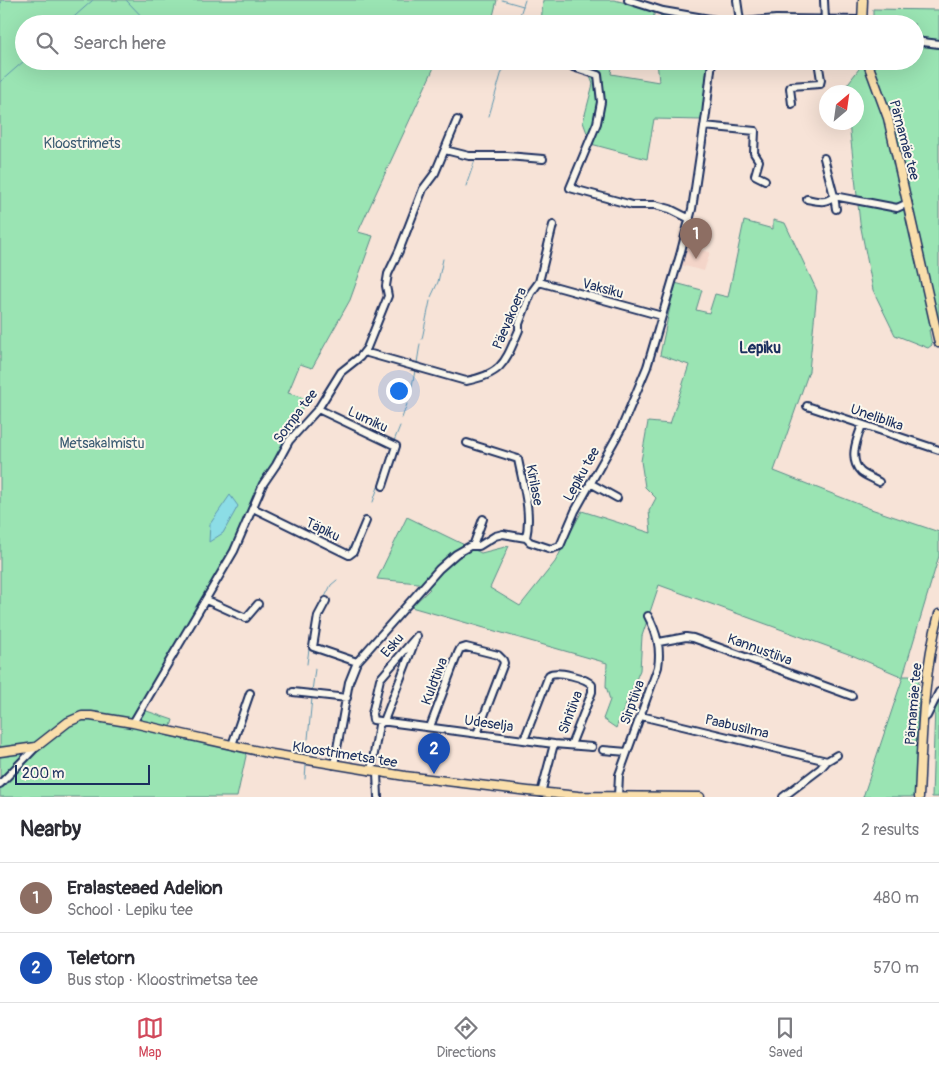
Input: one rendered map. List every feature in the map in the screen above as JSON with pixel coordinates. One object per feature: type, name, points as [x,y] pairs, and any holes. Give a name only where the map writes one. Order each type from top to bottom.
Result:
[{"type":"main road","points":[[863,0],[863,15]]},
{"type":"main road","name":"Pärnamäe tee","points":[[870,70],[888,118],[939,343]]},
{"type":"main road","name":"Pärnamäe tee","points":[[919,797],[922,719],[927,669],[939,614]]},
{"type":"main road","name":"Kloostrimetsa tee","points":[[36,747],[68,722],[82,716],[105,717],[251,750],[374,772],[541,792],[618,796],[700,797]]},
{"type":"main road","points":[[0,752],[36,747]]},
{"type":"street","points":[[628,0],[679,15]]},
{"type":"street","points":[[736,15],[737,0]]},
{"type":"street","points":[[824,0],[825,15]]},
{"type":"street","points":[[924,42],[939,44]]},
{"type":"street","points":[[582,70],[598,75],[601,102],[597,123],[570,188],[632,204],[670,209],[690,219]]},
{"type":"street","name":"Lepiku tee","points":[[334,765],[352,674],[357,662],[439,569],[456,554],[502,534],[526,538],[530,542],[551,549],[560,546],[590,483],[615,440],[647,367],[690,219],[711,70]]},
{"type":"street","points":[[792,104],[791,86],[820,84],[819,70]]},
{"type":"street","name":"Sompa tee","points":[[133,723],[234,551],[263,484],[289,441],[318,409],[341,372],[364,352],[371,340],[388,296],[386,286],[388,274],[423,189],[436,173],[457,120]]},
{"type":"street","points":[[704,126],[755,132],[754,153],[759,161],[755,175],[765,180]]},
{"type":"street","points":[[445,150],[469,156],[507,156],[543,159]]},
{"type":"street","points":[[824,158],[836,209]]},
{"type":"street","points":[[834,196],[897,208],[908,203]]},
{"type":"street","points":[[806,199],[823,202],[830,200],[834,196]]},
{"type":"street","name":"Päevakoera","points":[[364,352],[466,381],[484,378],[493,374],[504,362],[519,330],[518,324],[531,293],[539,282],[553,225]]},
{"type":"street","name":"Vaksiku","points":[[539,282],[662,316]]},
{"type":"street","name":"Uneliblika","points":[[807,406],[939,450]]},
{"type":"street","name":"Lumiku","points":[[318,409],[396,446],[383,486]]},
{"type":"street","points":[[862,425],[856,443],[855,460],[862,473],[879,482]]},
{"type":"street","name":"Kirilase","points":[[467,443],[518,460],[529,524],[526,538]]},
{"type":"street","points":[[590,483],[617,498]]},
{"type":"street","name":"Täpiku","points":[[253,508],[349,554],[352,552],[366,521]]},
{"type":"street","points":[[474,546],[483,519]]},
{"type":"street","points":[[206,600],[246,618],[258,604]]},
{"type":"street","points":[[326,601],[318,616],[313,647],[357,662]]},
{"type":"street","name":"Sirptiiva","points":[[618,796],[619,775],[658,667],[660,656],[659,642],[648,616]]},
{"type":"street","name":"Esku","points":[[378,797],[374,772],[379,725],[384,721],[417,636],[380,679],[372,714],[373,720],[384,721]]},
{"type":"street","name":"Kannustiiva","points":[[659,642],[686,637],[693,638],[852,696]]},
{"type":"street","name":"Kuldtiiva","points":[[430,727],[458,653],[460,649],[466,646],[498,655],[504,664],[477,734]]},
{"type":"street","name":"Sinitiiva","points":[[524,740],[549,675],[556,672],[586,680],[592,685],[592,692],[571,745]]},
{"type":"street","points":[[293,692],[347,698]]},
{"type":"street","points":[[232,745],[250,693]]},
{"type":"street","points":[[924,700],[938,693]]},
{"type":"street","points":[[922,719],[927,716],[938,693]]},
{"type":"street","name":"Paabusilma","points":[[641,716],[827,761]]},
{"type":"street","name":"Udeselja","points":[[384,721],[592,748]]},
{"type":"street","points":[[541,792],[554,744]]},
{"type":"street","points":[[0,784],[36,747]]},
{"type":"street","points":[[603,750],[627,752]]},
{"type":"street","points":[[783,797],[837,755]]},
{"type":"shaded area","points":[[687,247],[710,252],[704,271],[681,265]]},
{"type":"green space","points":[[0,0],[497,0],[493,15],[15,15],[15,70],[433,70],[358,232],[373,236],[350,300],[312,368],[300,364],[288,393],[307,399],[278,459],[261,481],[237,540],[221,571],[138,708],[173,720],[168,736],[245,752],[246,756],[237,797],[0,797]]},
{"type":"green space","points":[[543,0],[614,0],[655,10],[654,15],[542,15]]},
{"type":"green space","points":[[873,9],[939,10],[939,328],[929,330],[932,345],[928,348],[895,335],[873,290],[860,223],[850,130],[864,130],[864,85],[847,85],[858,70],[924,70],[924,15],[873,15]]},
{"type":"green space","points":[[574,70],[612,70],[611,74],[659,82],[658,70],[708,70],[702,120],[654,119],[647,159],[591,144],[583,122],[593,84],[589,74]]},
{"type":"green space","points":[[773,220],[785,223],[817,291],[809,371],[774,471],[871,509],[939,532],[939,556],[903,676],[919,676],[915,797],[863,797],[903,677],[854,656],[659,585],[642,636],[640,670],[616,728],[603,719],[610,700],[606,686],[607,663],[411,607],[430,589],[418,583],[377,579],[407,517],[481,553],[509,546],[490,588],[520,606],[555,562],[582,511],[651,533],[649,511],[656,498],[645,487],[641,461],[648,422],[670,424],[689,365],[660,355],[675,283],[702,290],[696,310],[709,313],[715,294],[728,297],[744,221],[773,229]]},
{"type":"green space","points":[[939,690],[939,797],[932,797],[935,705]]},
{"type":"water","points":[[230,495],[238,506],[223,533],[209,542],[210,524]]},
{"type":"waterway","points":[[0,4],[4,0]]},
{"type":"waterway","points":[[76,15],[93,0]]},
{"type":"waterway","points":[[126,0],[140,15]]},
{"type":"waterway","points":[[502,0],[523,6]]},
{"type":"waterway","points":[[520,15],[525,0]]},
{"type":"waterway","points":[[0,82],[15,69]]},
{"type":"waterway","points":[[489,116],[502,70]]},
{"type":"waterway","points":[[466,186],[475,160]]},
{"type":"waterway","points":[[431,297],[438,282],[443,259]]},
{"type":"waterway","points":[[422,339],[430,301]]},
{"type":"waterway","points":[[417,363],[420,344]]},
{"type":"waterway","points":[[409,400],[415,371]]},
{"type":"waterway","points":[[402,418],[407,404]]},
{"type":"waterway","points":[[394,441],[400,426]]},
{"type":"waterway","points":[[386,464],[392,447]]},
{"type":"waterway","points":[[380,481],[384,470]]},
{"type":"waterway","points":[[373,502],[378,487]]},
{"type":"waterway","points":[[349,549],[360,526]]},
{"type":"waterway","points":[[325,597],[331,585],[337,580]]},
{"type":"waterway","points":[[310,641],[313,625]]},
{"type":"waterway","points":[[307,664],[309,649]]},
{"type":"waterway","points":[[312,691],[315,669]]},
{"type":"waterway","points":[[308,739],[312,698]]},
{"type":"waterway","points":[[305,779],[306,765]]},
{"type":"place","name":"Eralasteaed Adelion","points":[[696,259]]},
{"type":"place","name":"Teletorn","points":[[434,774]]},
{"type":"district","name":"Lepiku","points":[[760,347]]},
{"type":"park label","name":"Kloostrimets","points":[[82,143]]},
{"type":"park label","name":"Metsakalmistu","points":[[102,443]]}]
